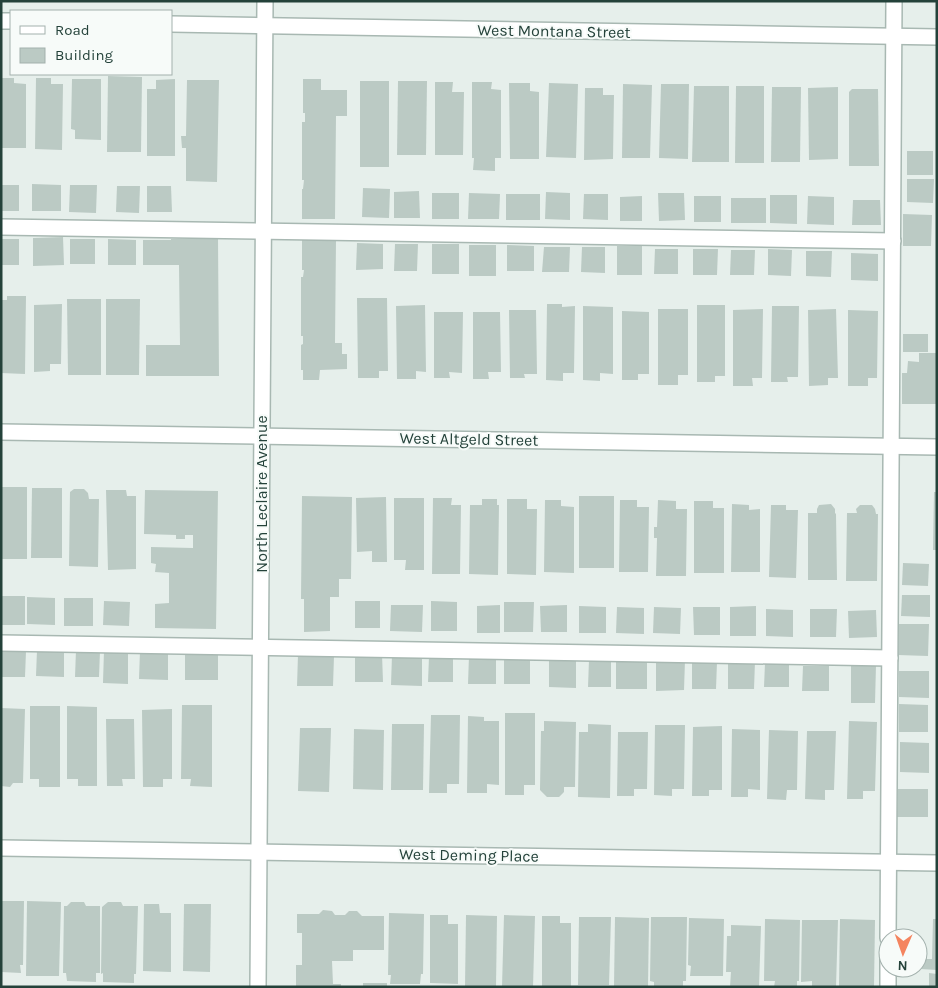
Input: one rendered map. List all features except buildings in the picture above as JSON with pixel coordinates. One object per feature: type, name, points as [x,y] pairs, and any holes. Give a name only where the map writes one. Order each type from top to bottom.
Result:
[{"type":"street","name":"North Leclaire Avenue","points":[[258,987],[265,1]]},
{"type":"street","points":[[888,928],[894,1]]},
{"type":"street","name":"West Montana Street","points":[[172,24],[937,37]]},
{"type":"street","points":[[1,227],[893,241]]},
{"type":"street","name":"West Altgeld Street","points":[[1,432],[937,446]]},
{"type":"street","points":[[1,642],[890,658]]},
{"type":"street","name":"West Deming Place","points":[[1,848],[937,863]]}]
